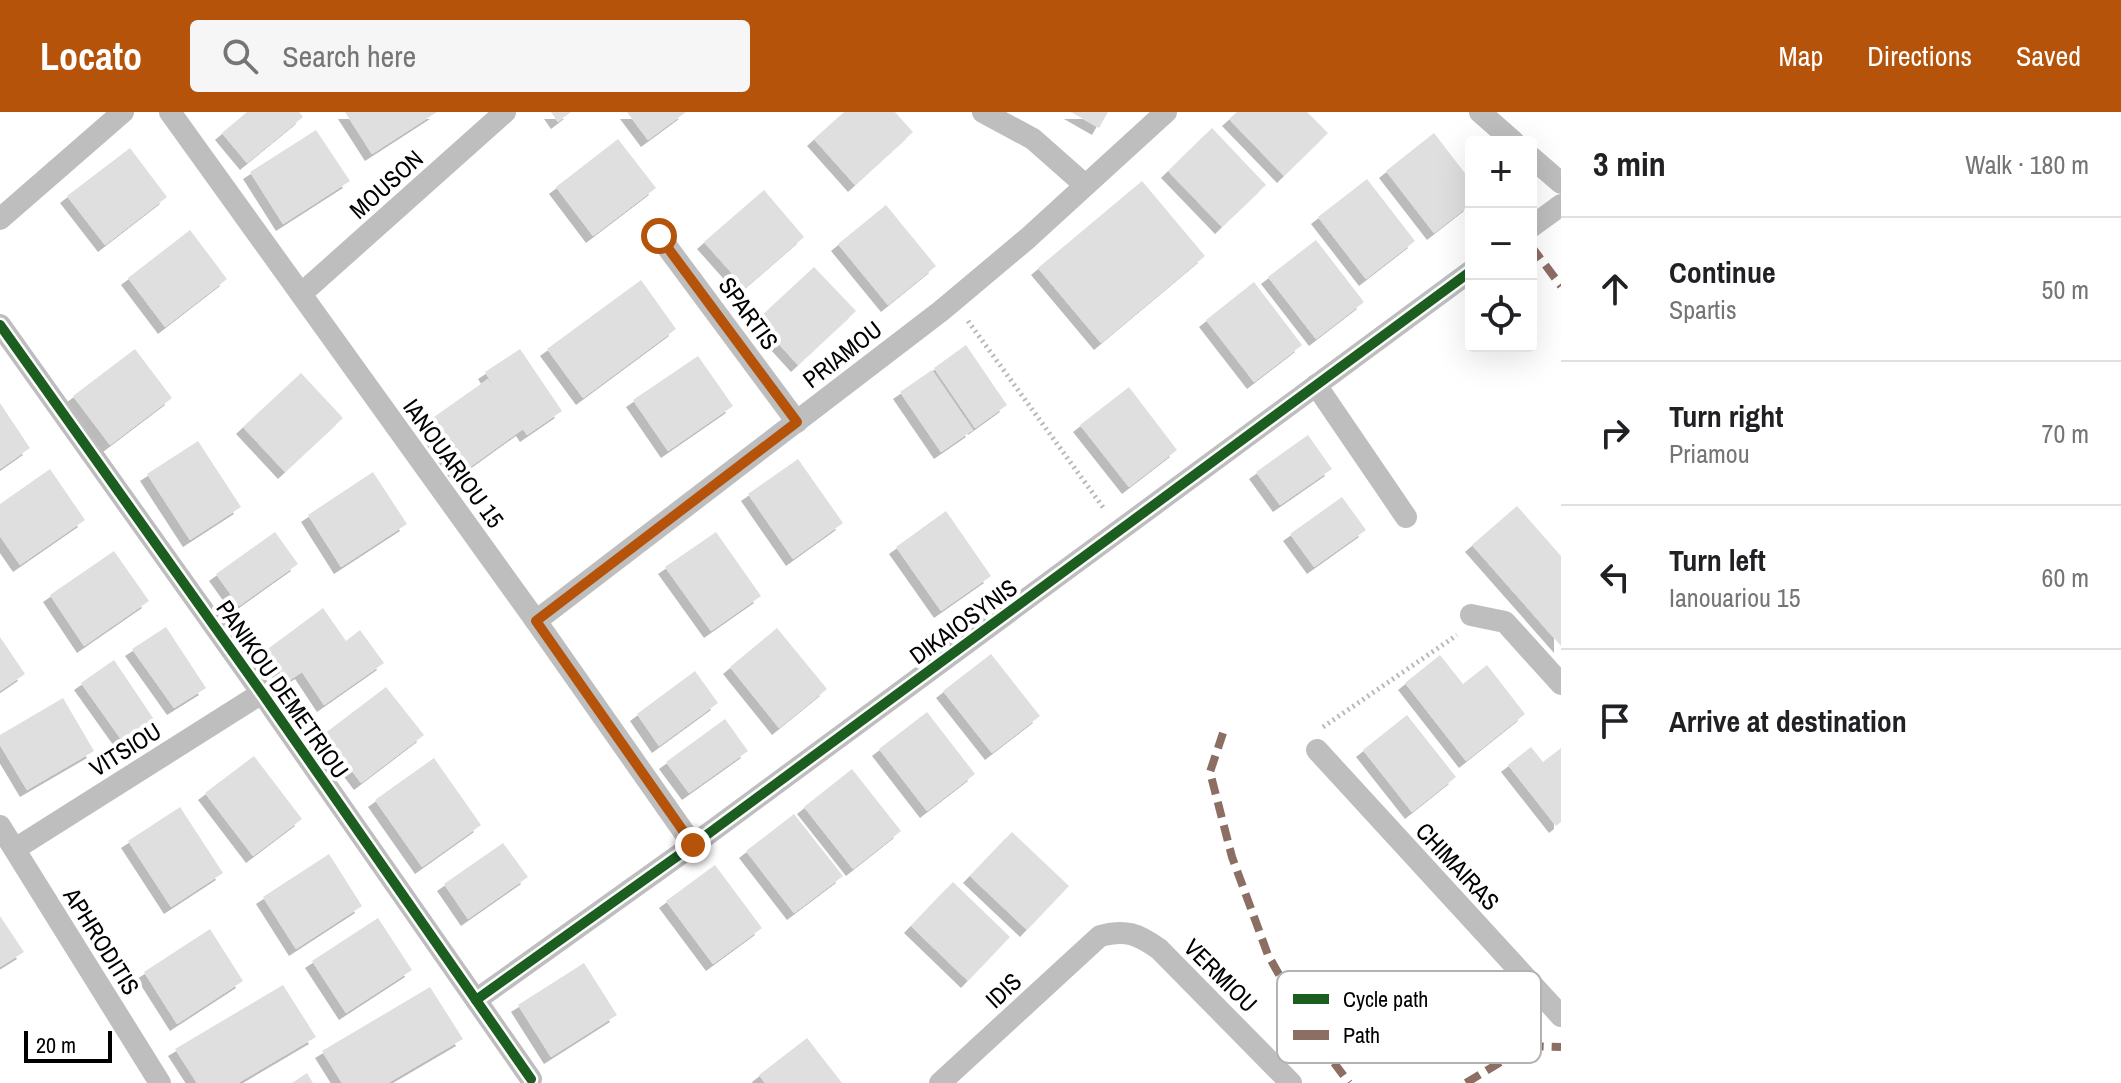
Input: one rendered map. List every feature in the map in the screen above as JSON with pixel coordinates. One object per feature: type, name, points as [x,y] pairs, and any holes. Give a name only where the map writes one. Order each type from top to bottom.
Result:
[{"type":"street","points":[[0,219],[123,112]]},
{"type":"street","name":"IANOUARIOU 15","points":[[170,112],[693,845]]},
{"type":"street","name":"MOUSON","points":[[301,294],[505,112]]},
{"type":"street","points":[[983,112],[1033,139],[1085,185]]},
{"type":"street","name":"PRIAMOU","points":[[536,621],[954,301],[1166,112]]},
{"type":"street","points":[[1480,112],[1507,136]]},
{"type":"street","points":[[1537,162],[1561,183]]},
{"type":"street","points":[[1537,223],[1561,205]]},
{"type":"street","name":"SPARTIS","points":[[659,236],[797,422]]},
{"type":"street","name":"DIKAIOSYNIS","points":[[476,1000],[693,845],[1465,275]]},
{"type":"street","name":"PANIKOU DEMETRIOU","points":[[0,325],[531,1079]]},
{"type":"street","points":[[1316,385],[1406,517]]},
{"type":"street","points":[[1471,615],[1505,622],[1561,684]]},
{"type":"street","name":"VITSIOU","points":[[15,849],[262,693]]},
{"type":"street","name":"CHIMAIRAS","points":[[1317,750],[1520,971]]},
{"type":"street","name":"APHRODITIS","points":[[0,826],[160,1083]]},
{"type":"street","name":"VERMIOU","points":[[1100,936],[1117,931],[1132,932],[1159,949],[1291,1083]]},
{"type":"street","name":"IDIS","points":[[940,1083],[1100,936]]},
{"type":"street","name":"CHIMAIRAS","points":[[1541,994],[1561,1016]]},
{"type":"path","points":[[954,301],[1120,530]]},
{"type":"path","points":[[1317,750],[1315,732],[1454,639],[1471,615]]},
{"type":"building","points":[[247,112],[299,112],[303,117],[247,163],[222,133]]},
{"type":"building","points":[[345,112],[437,112],[372,154]]},
{"type":"building","points":[[551,112],[571,112],[558,122]]},
{"type":"building","points":[[627,112],[686,112],[648,140]]},
{"type":"building","points":[[844,112],[895,112],[913,132],[855,185],[814,139]]},
{"type":"building","points":[[1071,112],[1108,112],[1099,128]]},
{"type":"building","points":[[1237,112],[1307,112],[1328,133],[1284,176],[1229,119]]},
{"type":"building","points":[[1212,128],[1266,185],[1222,227],[1168,171]]},
{"type":"building","points":[[316,130],[350,181],[283,224],[250,172]]},
{"type":"building","points":[[1434,133],[1465,173],[1465,209],[1434,233],[1386,171]]},
{"type":"building","points":[[618,139],[656,188],[593,236],[556,187]]},
{"type":"building","points":[[130,148],[167,197],[105,245],[67,196]]},
{"type":"building","points":[[1367,179],[1415,241],[1366,279],[1318,217]]},
{"type":"building","points":[[1142,181],[1205,256],[1101,343],[1038,268]]},
{"type":"building","points":[[764,190],[804,237],[745,288],[704,242]]},
{"type":"building","points":[[886,205],[936,266],[888,305],[838,244]]},
{"type":"building","points":[[190,230],[227,279],[165,327],[128,278]]},
{"type":"building","points":[[1316,240],[1364,302],[1316,339],[1268,277]]},
{"type":"building","points":[[814,267],[856,311],[798,365],[757,320]]},
{"type":"building","points":[[641,280],[676,329],[583,398],[547,349]]},
{"type":"building","points":[[1254,282],[1302,345],[1254,382],[1206,320]]},
{"type":"building","points":[[966,345],[1007,405],[975,428],[934,368]]},
{"type":"building","points":[[135,349],[172,398],[110,445],[73,396]]},
{"type":"building","points":[[520,349],[562,411],[527,435],[523,429],[459,475],[424,424],[488,379],[497,391],[485,372]]},
{"type":"building","points":[[698,356],[733,406],[668,451],[633,400]]},
{"type":"building","points":[[932,370],[973,430],[941,452],[900,392]]},
{"type":"building","points":[[301,373],[343,418],[285,472],[243,427]]},
{"type":"building","points":[[1129,387],[1177,450],[1129,487],[1080,425]]},
{"type":"building","points":[[0,403],[30,448],[0,469]]},
{"type":"building","points":[[1308,435],[1332,469],[1280,505],[1256,472]]},
{"type":"building","points":[[198,441],[241,507],[190,540],[147,474]]},
{"type":"building","points":[[798,459],[843,523],[793,559],[748,494]]},
{"type":"building","points":[[50,469],[85,520],[20,565],[0,536],[0,504]]},
{"type":"building","points":[[373,472],[407,524],[341,567],[308,515]]},
{"type":"building","points":[[1342,497],[1366,530],[1314,567],[1290,534]]},
{"type":"building","points":[[1517,506],[1561,556],[1561,646],[1472,545]]},
{"type":"building","points":[[946,511],[991,576],[941,611],[896,547]]},
{"type":"building","points":[[275,532],[298,564],[239,606],[216,574]]},
{"type":"building","points":[[716,532],[761,596],[711,631],[665,567]]},
{"type":"building","points":[[114,551],[149,601],[84,646],[50,595]]},
{"type":"building","points":[[323,608],[346,641],[360,630],[384,663],[324,705],[302,672],[287,682],[265,651]]},
{"type":"building","points":[[166,627],[206,688],[174,708],[132,649]]},
{"type":"building","points":[[777,628],[827,689],[779,728],[730,667]]},
{"type":"building","points":[[0,637],[25,674],[0,691]]},
{"type":"building","points":[[991,654],[1040,716],[992,753],[943,691]]},
{"type":"building","points":[[1440,655],[1463,684],[1487,665],[1525,714],[1466,761],[1405,683]]},
{"type":"building","points":[[114,660],[155,721],[123,742],[81,683]]},
{"type":"building","points":[[695,671],[718,703],[659,746],[637,714]]},
{"type":"building","points":[[386,687],[424,735],[361,783],[324,734]]},
{"type":"building","points":[[63,698],[94,751],[27,790],[0,745],[0,735]]},
{"type":"building","points":[[927,712],[975,774],[927,811],[879,749]]},
{"type":"building","points":[[1407,715],[1456,777],[1412,812],[1363,750]]},
{"type":"building","points":[[725,719],[748,751],[689,793],[666,762]]},
{"type":"building","points":[[1531,747],[1543,762],[1561,748],[1561,822],[1556,826],[1508,765]]},
{"type":"building","points":[[254,756],[302,819],[253,856],[205,793]]},
{"type":"building","points":[[434,758],[481,825],[422,867],[375,800]]},
{"type":"building","points":[[852,769],[901,831],[853,869],[804,807]]},
{"type":"building","points":[[180,807],[223,873],[171,907],[128,841]]},
{"type":"building","points":[[794,814],[843,876],[794,913],[746,851]]},
{"type":"building","points":[[1012,832],[1069,886],[1027,930],[970,876]]},
{"type":"building","points":[[503,843],[528,877],[468,919],[444,884]]},
{"type":"building","points":[[329,854],[362,906],[296,949],[263,897]]},
{"type":"building","points":[[715,865],[762,928],[713,964],[666,901]]},
{"type":"building","points":[[953,882],[1010,937],[968,981],[911,926]]},
{"type":"building","points":[[0,916],[24,952],[0,967]]},
{"type":"building","points":[[378,918],[412,970],[346,1013],[312,961]]},
{"type":"building","points":[[210,929],[243,981],[177,1024],[144,972]]},
{"type":"building","points":[[584,963],[617,1015],[551,1057],[518,1005]]},
{"type":"building","points":[[283,985],[316,1037],[238,1083],[197,1083],[175,1049]]},
{"type":"building","points":[[430,987],[463,1039],[388,1083],[342,1083],[322,1051]]},
{"type":"building","points":[[807,1038],[842,1083],[765,1083],[759,1075]]},
{"type":"building","points":[[307,1073],[313,1083],[292,1083]]},
{"type":"marked path","points":[[1537,254],[1561,286]]},
{"type":"marked path","points":[[1223,733],[1210,772],[1232,857],[1268,955],[1277,971]]},
{"type":"marked path","points":[[1541,1046],[1561,1047]]},
{"type":"marked path","points":[[1334,1063],[1349,1083]]},
{"type":"marked path","points":[[1466,1083],[1499,1063]]},
{"type":"cycle path","points":[[476,1000],[693,845],[1465,275]]},
{"type":"cycle path","points":[[0,325],[531,1079]]},
{"type":"route","points":[[659,236],[797,422],[536,621],[693,845]]}]
